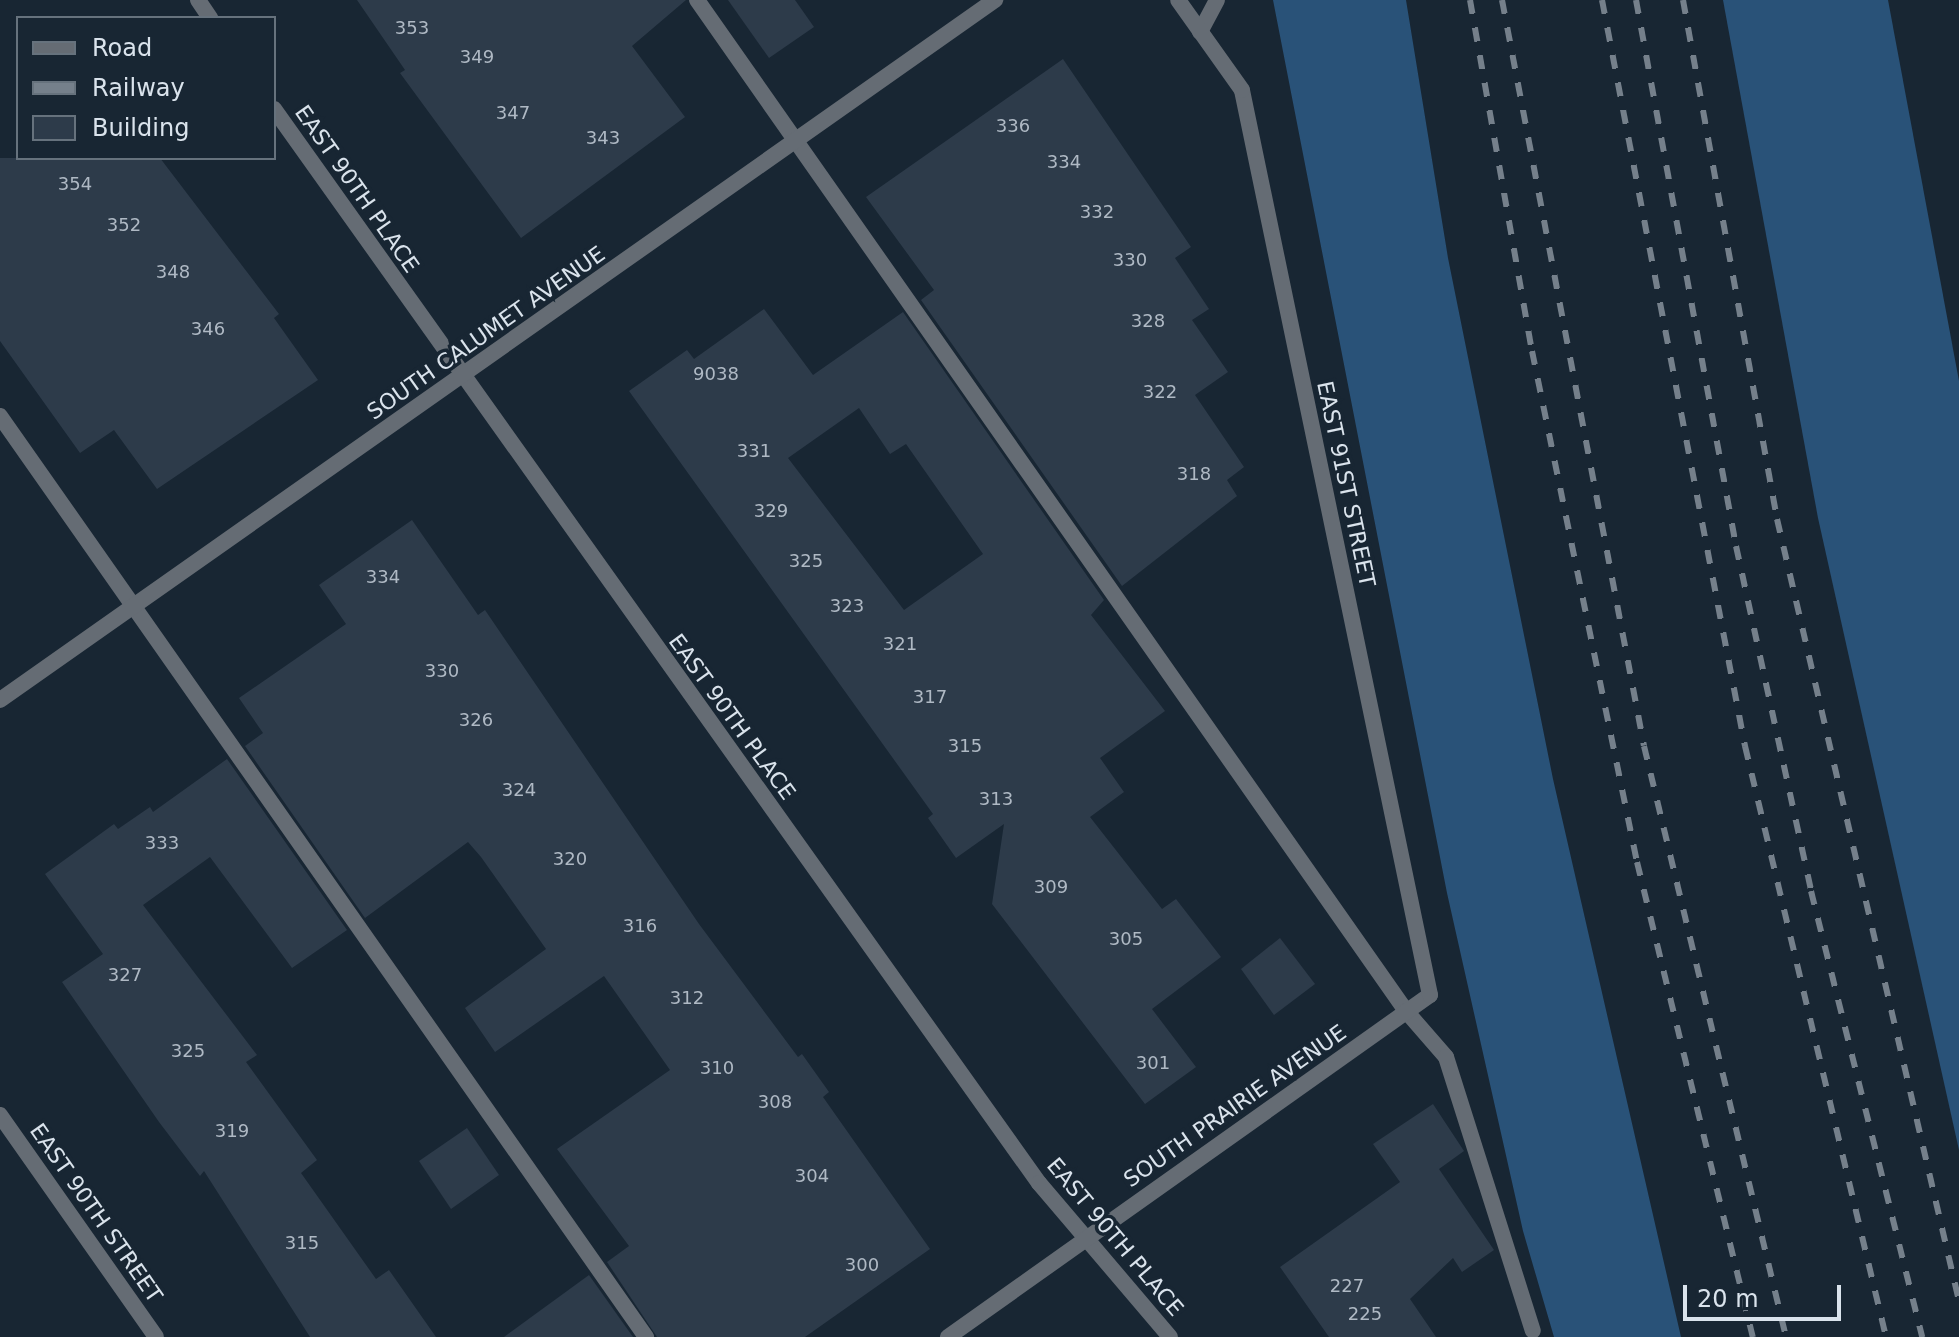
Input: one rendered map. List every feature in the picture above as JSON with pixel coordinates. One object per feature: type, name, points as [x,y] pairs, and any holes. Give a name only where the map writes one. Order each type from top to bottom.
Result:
[{"type":"street","points":[[697,0],[1406,1011],[1446,1057],[1533,1331]]},
{"type":"street","name":"SOUTH CALUMET AVENUE","points":[[0,700],[995,0]]},
{"type":"street","name":"EAST 91ST STREET","points":[[1178,0],[1242,90],[1430,995]]},
{"type":"street","points":[[1200,32],[1217,0]]},
{"type":"street","name":"EAST 90TH PLACE","points":[[276,112],[461,378],[1039,1183],[1090,1236],[1170,1337]]},
{"type":"street","points":[[0,416],[136,605],[646,1337]]},
{"type":"street","name":"SOUTH PRAIRIE AVENUE","points":[[948,1337],[1430,995]]},
{"type":"street","name":"EAST 90TH STREET","points":[[0,1115],[156,1337]]},
{"type":"shaded area","points":[[1273,0],[1406,0],[1448,258],[1553,779],[1681,1337],[1554,1337],[1523,1231],[1447,893]]},
{"type":"shaded area","points":[[1723,0],[1888,0],[1959,381],[1959,1150],[1818,518]]},
{"type":"building","points":[[357,0],[686,0],[632,46],[685,117],[521,238],[400,73],[405,70]]},
{"type":"building","points":[[728,0],[795,0],[814,27],[769,58]]},
{"type":"building","points":[[1063,59],[1191,247],[1175,258],[1209,309],[1192,320],[1228,372],[1195,395],[1244,467],[1227,480],[1237,496],[1122,586],[921,300],[934,290],[866,197]]},
{"type":"building","points":[[0,158],[162,160],[279,314],[274,318],[318,380],[157,489],[114,430],[80,453],[0,341]]},
{"type":"building","points":[[764,309],[813,375],[903,312],[1104,600],[1091,615],[1165,711],[1100,758],[1124,792],[1090,817],[1162,909],[1176,899],[1221,957],[1152,1009],[1196,1067],[1145,1104],[992,904],[1004,824],[956,858],[928,818],[933,814],[629,391],[687,350],[694,359]],"holes":[[[859,408],[890,454],[906,444],[983,554],[904,610],[788,458]]]},
{"type":"building","points":[[412,520],[478,615],[485,610],[699,924],[798,1057],[802,1054],[829,1092],[823,1097],[930,1249],[805,1337],[657,1337],[607,1262],[629,1246],[557,1149],[670,1070],[604,976],[495,1052],[465,1008],[546,949],[481,857],[468,842],[365,918],[245,746],[263,733],[239,698],[346,624],[319,585]]},
{"type":"building","points":[[227,759],[347,930],[292,968],[210,857],[143,905],[257,1055],[246,1062],[317,1160],[301,1173],[376,1279],[389,1270],[436,1337],[310,1337],[204,1171],[200,1176],[159,1122],[62,982],[103,954],[45,874],[114,824],[118,829],[150,807],[153,812]]},
{"type":"building","points":[[1280,938],[1315,984],[1274,1015],[1241,969]]},
{"type":"building","points":[[1433,1104],[1464,1151],[1439,1169],[1494,1250],[1462,1272],[1453,1258],[1410,1299],[1436,1337],[1329,1337],[1280,1267],[1400,1182],[1373,1144]]},
{"type":"building","points":[[467,1128],[499,1175],[451,1209],[419,1161]]},
{"type":"building","points":[[589,1275],[633,1337],[504,1337]]},
{"type":"railway","points":[[1470,0],[1532,351],[1637,862],[1753,1337]]},
{"type":"railway","points":[[1502,0],[1644,746],[1786,1337]]},
{"type":"railway","points":[[1602,0],[1745,746],[1886,1337]]},
{"type":"railway","points":[[1636,0],[1736,546],[1811,891],[1922,1337]]},
{"type":"railway","points":[[1683,0],[1777,519],[1959,1301]]}]
